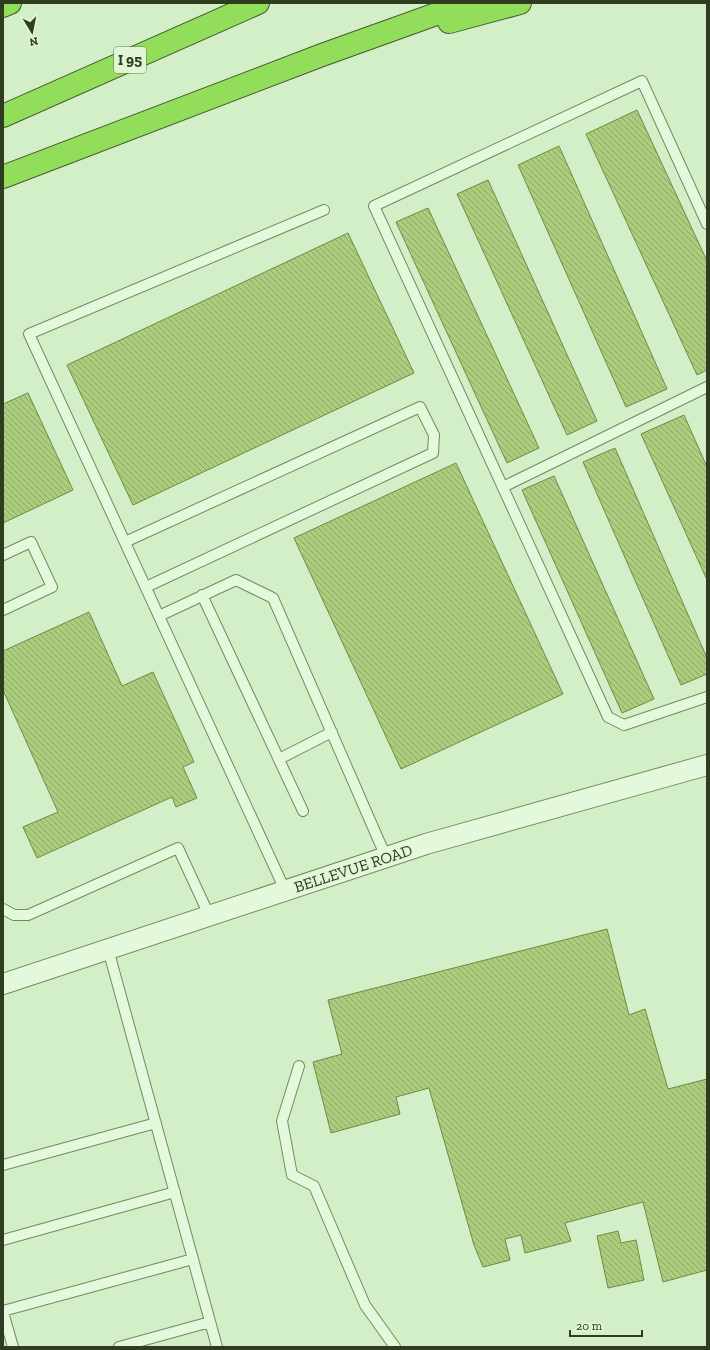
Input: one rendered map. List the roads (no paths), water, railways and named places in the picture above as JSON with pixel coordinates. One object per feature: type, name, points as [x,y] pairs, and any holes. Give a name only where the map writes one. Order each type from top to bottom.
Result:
[{"type":"highway","points":[[3,6],[10,3]]},
{"type":"highway","name":"I 95","points":[[3,116],[258,3]]},
{"type":"highway","points":[[3,177],[322,55],[467,3]]},
{"type":"highway","points":[[322,55],[520,3]]},
{"type":"street","name":"BELLEVUE ROAD","points":[[3,984],[426,844],[707,765]]},
{"type":"lane","points":[[707,224],[642,81],[374,206],[608,717],[624,725],[707,696]]},
{"type":"lane","points":[[285,890],[29,334],[324,210]]},
{"type":"lane","points":[[503,487],[707,387]]},
{"type":"lane","points":[[125,542],[420,407],[434,435],[433,453],[146,587]]},
{"type":"lane","points":[[3,555],[31,542],[52,587],[3,610]]},
{"type":"lane","points":[[159,616],[236,580],[273,598],[386,857]]},
{"type":"lane","points":[[202,595],[303,811]]},
{"type":"lane","points":[[278,758],[332,732]]},
{"type":"lane","points":[[3,909],[14,915],[28,915],[178,848],[208,915]]},
{"type":"lane","points":[[108,948],[217,1347]]},
{"type":"lane","points":[[299,1066],[282,1121],[292,1175],[314,1186],[365,1305],[396,1347]]},
{"type":"lane","points":[[3,1165],[156,1123]]},
{"type":"lane","points":[[3,1240],[175,1192]]},
{"type":"lane","points":[[13,1347],[3,1312],[193,1259]]},
{"type":"lane","points":[[119,1347],[210,1322]]}]
